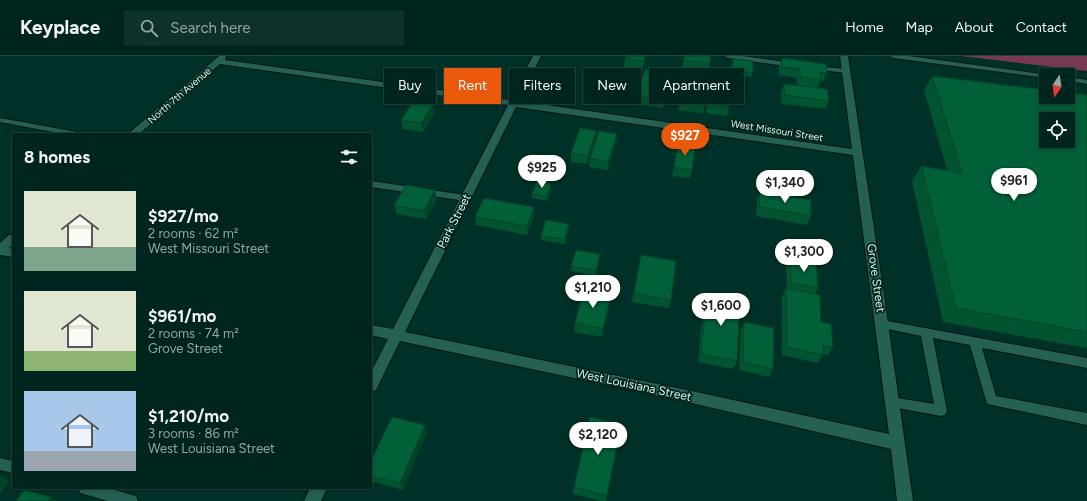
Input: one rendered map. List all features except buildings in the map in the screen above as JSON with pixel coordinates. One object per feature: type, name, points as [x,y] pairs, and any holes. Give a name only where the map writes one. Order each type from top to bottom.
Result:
[{"type":"street","name":"Park Street","points":[[531,68],[537,56]]},
{"type":"street","name":"Grove Street","points":[[844,56],[882,324],[896,443],[905,501]]},
{"type":"street","name":"West Missouri Street","points":[[221,58],[509,103]]},
{"type":"street","name":"North 7th Avenue","points":[[134,133],[221,58]]},
{"type":"street","name":"Park Street","points":[[372,384],[513,104]]},
{"type":"street","name":"West Missouri Street","points":[[513,104],[721,132],[858,153]]},
{"type":"street","points":[[0,250],[12,239]]},
{"type":"street","points":[[0,250],[12,253]]},
{"type":"street","name":"West Louisiana Street","points":[[372,330],[687,396],[896,443]]},
{"type":"street","points":[[312,501],[318,489]]},
{"type":"lane","points":[[728,56],[846,71]]},
{"type":"lane","points":[[893,56],[1039,75]]},
{"type":"lane","points":[[1075,80],[1087,82]]},
{"type":"lane","points":[[0,120],[72,133]]},
{"type":"lane","points":[[372,184],[465,198]]},
{"type":"lane","points":[[882,324],[1087,363]]},
{"type":"lane","points":[[891,402],[942,412],[926,332]]},
{"type":"lane","points":[[975,342],[991,400],[1087,419]]},
{"type":"lane","points":[[0,464],[12,467]]},
{"type":"lane","points":[[89,489],[131,501]]},
{"type":"shaded area","points":[[961,56],[1087,56],[1087,71],[1075,70],[1075,68],[1062,68]]}]
